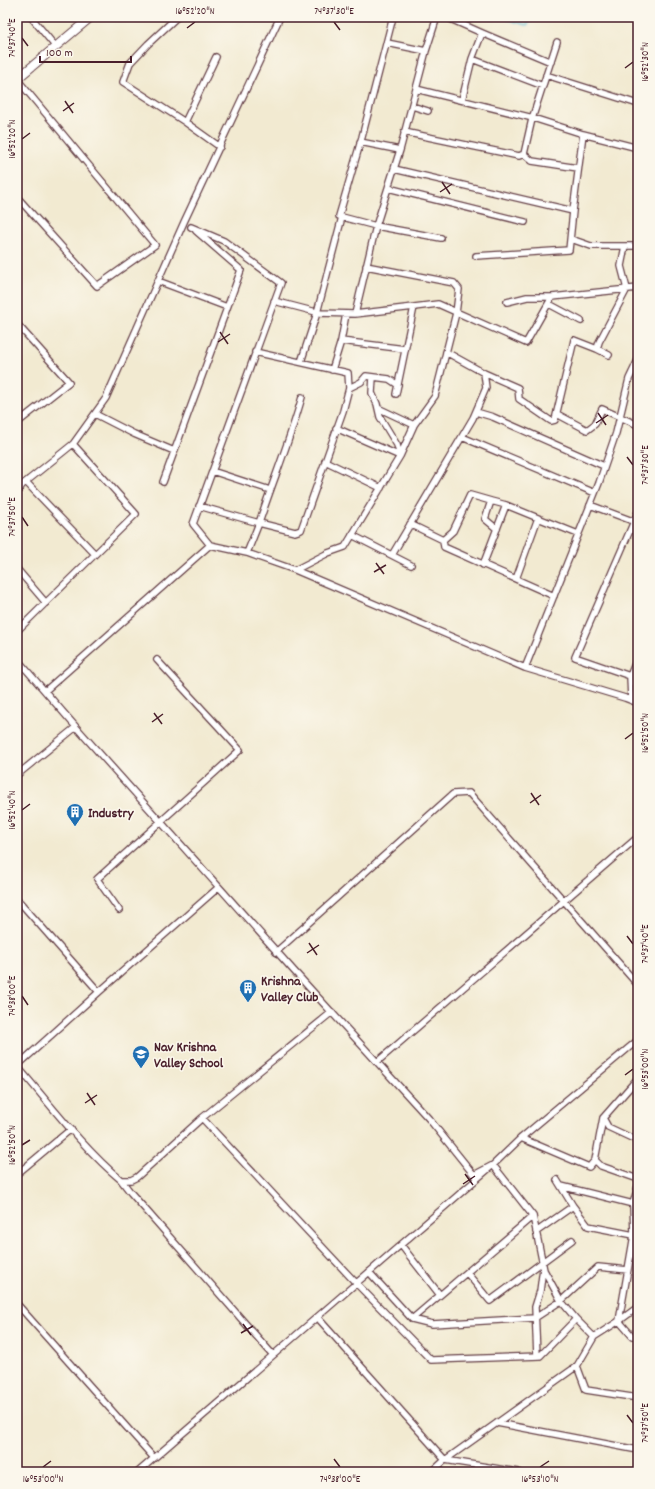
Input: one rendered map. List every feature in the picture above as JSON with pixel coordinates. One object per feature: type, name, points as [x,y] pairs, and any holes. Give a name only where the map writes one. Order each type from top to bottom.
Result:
[{"type":"main road","points":[[17,79],[91,17]]},
{"type":"street","points":[[31,17],[55,46]]},
{"type":"street","points":[[177,17],[130,63],[123,82],[220,146]]},
{"type":"street","points":[[17,493],[26,482],[73,444],[106,398],[184,222],[280,17]]},
{"type":"street","points":[[394,17],[339,216],[376,226],[441,238]]},
{"type":"street","points":[[354,314],[376,226],[400,150],[426,51],[437,17]]},
{"type":"street","points":[[446,17],[551,62]]},
{"type":"street","points":[[462,100],[472,59],[482,33]]},
{"type":"street","points":[[524,154],[533,118],[557,42]]},
{"type":"street","points":[[387,43],[426,51]]},
{"type":"street","points":[[185,122],[216,57]]},
{"type":"street","points":[[472,59],[543,86]]},
{"type":"street","points":[[546,75],[638,104]]},
{"type":"street","points":[[17,79],[155,245],[97,286],[17,197]]},
{"type":"street","points":[[416,89],[533,118],[583,134],[638,148]]},
{"type":"street","points":[[412,106],[428,111]]},
{"type":"street","points":[[404,132],[519,156],[524,154]]},
{"type":"street","points":[[476,256],[569,250],[583,134]]},
{"type":"street","points":[[360,142],[400,150]]},
{"type":"street","points":[[524,154],[532,161],[578,168]]},
{"type":"street","points":[[394,169],[573,211]]},
{"type":"street","points":[[388,188],[525,222]]},
{"type":"street","points":[[301,362],[317,313],[342,217]]},
{"type":"street","points":[[163,482],[241,270],[184,222]]},
{"type":"street","points":[[191,227],[224,241],[281,283],[193,524],[210,545],[247,553],[295,570],[525,668],[638,703]]},
{"type":"street","points":[[571,240],[591,246],[638,246]]},
{"type":"street","points":[[597,349],[599,342],[627,289],[621,266],[625,246]]},
{"type":"street","points":[[295,570],[328,553],[345,547],[400,456],[414,425],[435,396],[456,313],[459,289],[454,284],[366,266]]},
{"type":"street","points":[[158,281],[227,308]]},
{"type":"street","points":[[507,302],[527,297],[552,297],[638,288]]},
{"type":"street","points":[[274,301],[317,313],[346,314],[438,304],[526,343],[552,297]]},
{"type":"street","points":[[549,304],[581,321]]},
{"type":"street","points":[[396,394],[414,307]]},
{"type":"street","points":[[332,370],[346,314]]},
{"type":"street","points":[[17,324],[69,382],[17,423]]},
{"type":"street","points":[[446,352],[484,373],[518,388],[519,399],[550,421],[555,420],[557,414],[574,340],[609,355]]},
{"type":"street","points":[[340,341],[405,349]]},
{"type":"street","points":[[199,506],[295,532],[301,530],[343,411],[349,388],[348,373],[255,352]]},
{"type":"street","points":[[525,668],[595,493],[616,433],[629,380],[637,363]]},
{"type":"street","points":[[392,555],[476,412],[486,388],[484,373]]},
{"type":"street","points":[[349,388],[360,382],[366,376],[389,379],[398,385]]},
{"type":"street","points":[[373,377],[372,394],[380,417],[397,445],[400,456]]},
{"type":"street","points":[[247,553],[292,435],[302,397]]},
{"type":"street","points":[[378,408],[414,425]]},
{"type":"street","points":[[557,414],[587,430],[594,424],[602,409],[638,425]]},
{"type":"street","points":[[476,412],[493,417],[604,466]]},
{"type":"street","points":[[95,414],[134,434],[174,451]]},
{"type":"street","points":[[336,428],[400,456]]},
{"type":"street","points":[[462,437],[595,493]]},
{"type":"street","points":[[17,632],[136,514],[73,444]]},
{"type":"street","points":[[325,461],[381,488]]},
{"type":"street","points":[[212,471],[270,490]]},
{"type":"street","points":[[26,482],[95,554]]},
{"type":"street","points":[[443,540],[453,530],[470,495],[506,505],[578,534]]},
{"type":"street","points":[[491,501],[485,519],[497,529]]},
{"type":"street","points":[[483,565],[506,505]]},
{"type":"street","points":[[590,505],[636,522]]},
{"type":"street","points":[[630,676],[575,657],[636,522],[638,512]]},
{"type":"street","points":[[516,579],[538,518]]},
{"type":"street","points":[[410,524],[443,540]]},
{"type":"street","points":[[352,535],[411,565]]},
{"type":"street","points":[[443,540],[444,547],[554,596]]},
{"type":"street","points":[[44,691],[210,545]]},
{"type":"street","points":[[17,569],[46,603]]},
{"type":"street","points":[[631,700],[630,676],[638,656]]},
{"type":"street","points":[[17,659],[276,952],[430,1119],[474,1175],[493,1165]]},
{"type":"street","points":[[119,910],[97,879],[240,750],[157,660]]},
{"type":"street","points":[[631,700],[638,691]]},
{"type":"street","points":[[17,775],[76,727]]},
{"type":"street","points":[[276,952],[453,794],[469,793],[638,985]]},
{"type":"street","points":[[377,1062],[638,837]]},
{"type":"street","points":[[219,887],[17,1066],[71,1129],[103,1164],[121,1180],[273,1355]]},
{"type":"street","points":[[17,899],[99,992]]},
{"type":"street","points":[[121,1180],[131,1180],[137,1177],[202,1118],[332,1012]]},
{"type":"street","points":[[138,1472],[493,1165],[521,1138],[638,1040]]},
{"type":"street","points":[[521,1138],[588,1167],[595,1160],[603,1118],[638,1078]]},
{"type":"street","points":[[202,1118],[356,1283],[431,1360],[540,1356],[576,1319]]},
{"type":"street","points":[[603,1118],[608,1127],[638,1141]]},
{"type":"street","points":[[17,1174],[71,1129]]},
{"type":"street","points":[[595,1160],[601,1166],[638,1179]]},
{"type":"street","points":[[493,1165],[533,1216],[544,1270],[561,1301],[594,1337]]},
{"type":"street","points":[[557,1180],[573,1206],[588,1226],[634,1235]]},
{"type":"street","points":[[561,1186],[633,1204]]},
{"type":"street","points":[[619,1321],[634,1235],[633,1204],[638,1186]]},
{"type":"street","points":[[536,1232],[573,1206]]},
{"type":"street","points":[[412,1319],[533,1216]]},
{"type":"street","points":[[466,1273],[490,1301],[543,1264],[572,1240]]},
{"type":"street","points":[[401,1245],[440,1295]]},
{"type":"street","points":[[537,1356],[535,1307],[540,1291],[543,1264]]},
{"type":"street","points":[[369,1272],[412,1319],[432,1324],[535,1318],[561,1301],[598,1267],[628,1270]]},
{"type":"street","points":[[17,1304],[154,1458]]},
{"type":"street","points":[[432,1472],[445,1460],[577,1366],[594,1337],[638,1307]]},
{"type":"street","points":[[317,1317],[445,1460],[518,1472]]},
{"type":"street","points":[[619,1321],[632,1336],[638,1336]]},
{"type":"street","points":[[577,1366],[586,1390],[638,1398]]},
{"type":"street","points":[[497,1423],[638,1450]]},
{"type":"waterway","points":[[500,17],[527,25],[534,17]]},
{"type":"place","name":"Industry","points":[[75,827]]},
{"type":"place","name":"Krishna Valley Club","points":[[248,1003]]},
{"type":"place","name":"Nav Krishna Valley School","points":[[141,1069]]}]
